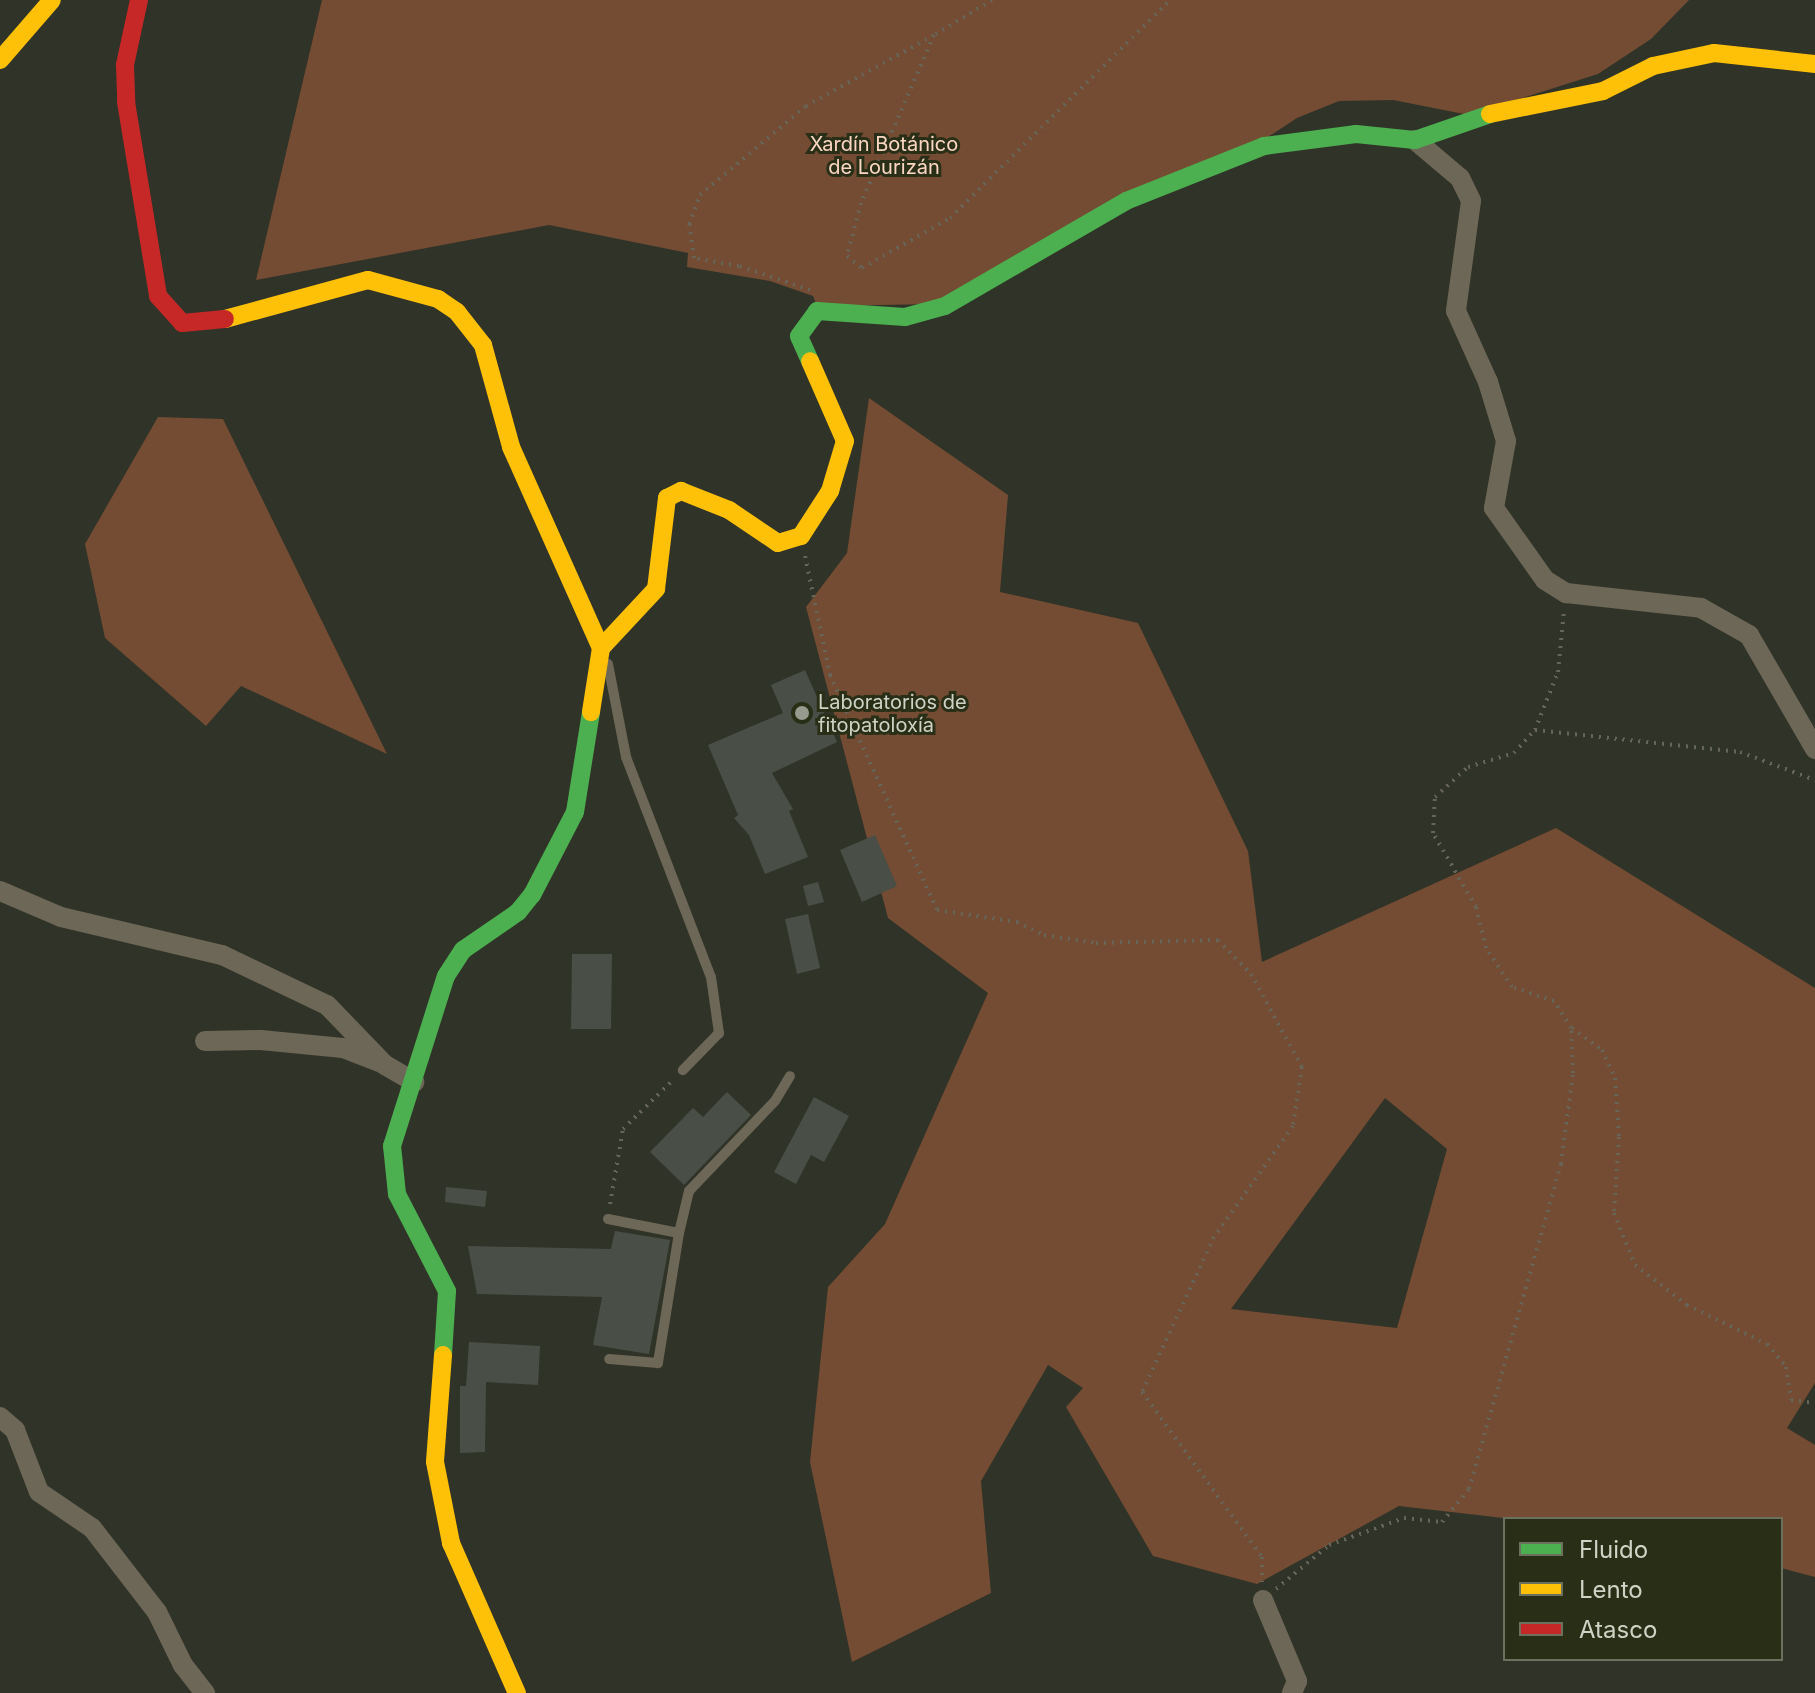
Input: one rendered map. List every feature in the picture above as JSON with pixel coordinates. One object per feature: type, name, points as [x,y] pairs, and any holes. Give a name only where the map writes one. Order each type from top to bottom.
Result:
[{"type":"street","points":[[0,60],[52,0]]},
{"type":"street","points":[[139,0],[125,65],[126,102],[158,296],[168,313],[182,323],[204,325],[368,280],[438,299],[457,312],[483,345],[511,447],[601,648],[575,812],[532,895],[518,912],[463,950],[446,976],[392,1146],[391,1172],[447,1291],[435,1462],[458,1565],[517,1693]]},
{"type":"street","points":[[601,648],[615,639],[656,589],[667,498],[681,491],[729,510],[778,543],[801,536],[830,491],[845,441],[799,336],[817,311],[905,317],[945,306],[1126,201],[1264,146],[1356,134],[1415,140],[1505,109],[1603,91],[1653,66],[1714,53],[1815,64]]},
{"type":"street","points":[[1415,140],[1460,178],[1471,201],[1456,311],[1488,382],[1506,441],[1494,508],[1545,580],[1566,593],[1701,608],[1749,635],[1815,749]]},
{"type":"street","points":[[0,891],[61,917],[222,955],[327,1005],[385,1065]]},
{"type":"street","points":[[205,1041],[261,1040],[343,1048],[385,1065],[414,1082]]},
{"type":"street","points":[[0,1417],[15,1430],[39,1492],[92,1528],[126,1579],[157,1612],[183,1665],[205,1693]]},
{"type":"street","points":[[1263,1600],[1297,1681],[1292,1693]]},
{"type":"lane","points":[[601,648],[626,757],[711,977],[719,1033],[683,1070]]},
{"type":"lane","points":[[609,1359],[658,1363],[689,1191],[775,1101],[790,1076]]},
{"type":"lane","points":[[608,1219],[679,1233]]},
{"type":"path","points":[[846,312],[808,290],[739,266],[694,258],[689,242],[689,224],[700,195],[730,166],[806,106],[992,0]]},
{"type":"path","points":[[934,35],[861,203],[847,256],[862,268],[950,218],[1170,0]]},
{"type":"path","points":[[801,536],[830,675],[937,910],[1017,922],[1044,935],[1096,943],[1218,940],[1251,974],[1302,1067],[1293,1126],[1214,1237],[1142,1392],[1262,1557],[1263,1600]]},
{"type":"path","points":[[1566,593],[1558,672],[1535,730],[1514,753],[1468,767],[1435,797],[1433,833],[1476,907],[1486,948],[1512,987],[1554,1001],[1571,1028],[1602,1050],[1615,1078],[1619,1137],[1614,1213],[1635,1265],[1687,1305],[1767,1344],[1786,1367],[1791,1400],[1815,1403]]},
{"type":"path","points":[[1535,730],[1740,752],[1815,780]]},
{"type":"path","points":[[1263,1600],[1329,1545],[1404,1518],[1442,1522],[1469,1489],[1561,1164],[1573,1073],[1571,1028]]},
{"type":"path","points":[[608,1219],[623,1129],[683,1070]]},
{"type":"green space","name":"Xardín Botánico de Lourizán","points":[[322,0],[1689,0],[1651,39],[1598,74],[1469,115],[1393,100],[1339,101],[1297,118],[1248,150],[938,304],[817,306],[813,296],[770,281],[687,267],[688,253],[549,225],[256,280]]},
{"type":"green space","points":[[869,398],[1008,495],[1000,592],[1138,623],[1248,851],[1262,962],[1556,828],[1815,988],[1815,1383],[1787,1428],[1815,1445],[1815,1577],[1783,1569],[1783,1517],[1503,1518],[1399,1506],[1257,1584],[1153,1556],[1066,1407],[1083,1388],[1048,1365],[981,1481],[991,1593],[852,1662],[810,1462],[828,1287],[885,1224],[988,993],[888,918],[806,607],[847,553]],"holes":[[[1385,1098],[1447,1149],[1397,1328],[1231,1309]]]},
{"type":"green space","points":[[158,417],[223,419],[387,754],[241,686],[206,726],[105,638],[85,544]]},
{"type":"building","points":[[805,670],[837,742],[772,773],[793,809],[789,811],[808,857],[765,874],[749,835],[734,818],[738,815],[708,745],[783,713],[771,685]]},
{"type":"building","points":[[875,835],[897,886],[862,902],[840,850]]},
{"type":"building","points":[[818,882],[824,902],[808,906],[803,886]]},
{"type":"building","points":[[808,914],[820,968],[797,974],[785,919]]},
{"type":"building","points":[[572,954],[612,954],[611,1029],[571,1029]]},
{"type":"building","points":[[727,1092],[751,1115],[684,1185],[650,1152],[693,1108],[703,1117]]},
{"type":"building","points":[[814,1097],[849,1116],[824,1162],[811,1155],[796,1184],[774,1172]]},
{"type":"building","points":[[446,1187],[487,1191],[485,1207],[445,1202]]},
{"type":"building","points":[[615,1231],[670,1240],[649,1354],[593,1345],[602,1297],[477,1294],[468,1246],[611,1249]]},
{"type":"building","points":[[469,1342],[540,1346],[538,1385],[486,1382],[485,1452],[460,1453],[460,1386],[466,1386]]},
{"type":"traffic: fast","points":[[810,361],[799,336],[817,311],[905,317],[945,306],[1126,201],[1264,146],[1356,134],[1415,140],[1490,114]]},
{"type":"traffic: fast","points":[[443,1355],[447,1291],[397,1194],[392,1146],[446,976],[463,950],[518,912],[532,895],[575,812],[591,712]]},
{"type":"traffic: slow","points":[[0,60],[52,0]]},
{"type":"traffic: slow","points":[[1490,114],[1603,91],[1653,66],[1714,53],[1815,64]]},
{"type":"traffic: slow","points":[[225,319],[368,280],[438,299],[457,312],[483,345],[511,447],[601,648],[591,712]]},
{"type":"traffic: slow","points":[[601,648],[656,589],[667,498],[681,491],[729,510],[778,543],[801,536],[830,491],[845,441],[810,361]]},
{"type":"traffic: slow","points":[[443,1355],[435,1462],[451,1543],[517,1693]]},
{"type":"traffic: jam","points":[[139,0],[125,65],[126,102],[158,296],[182,323],[225,319]]},
{"type":"place","name":"Laboratorios de fitopatoloxía","points":[[802,713]]}]
